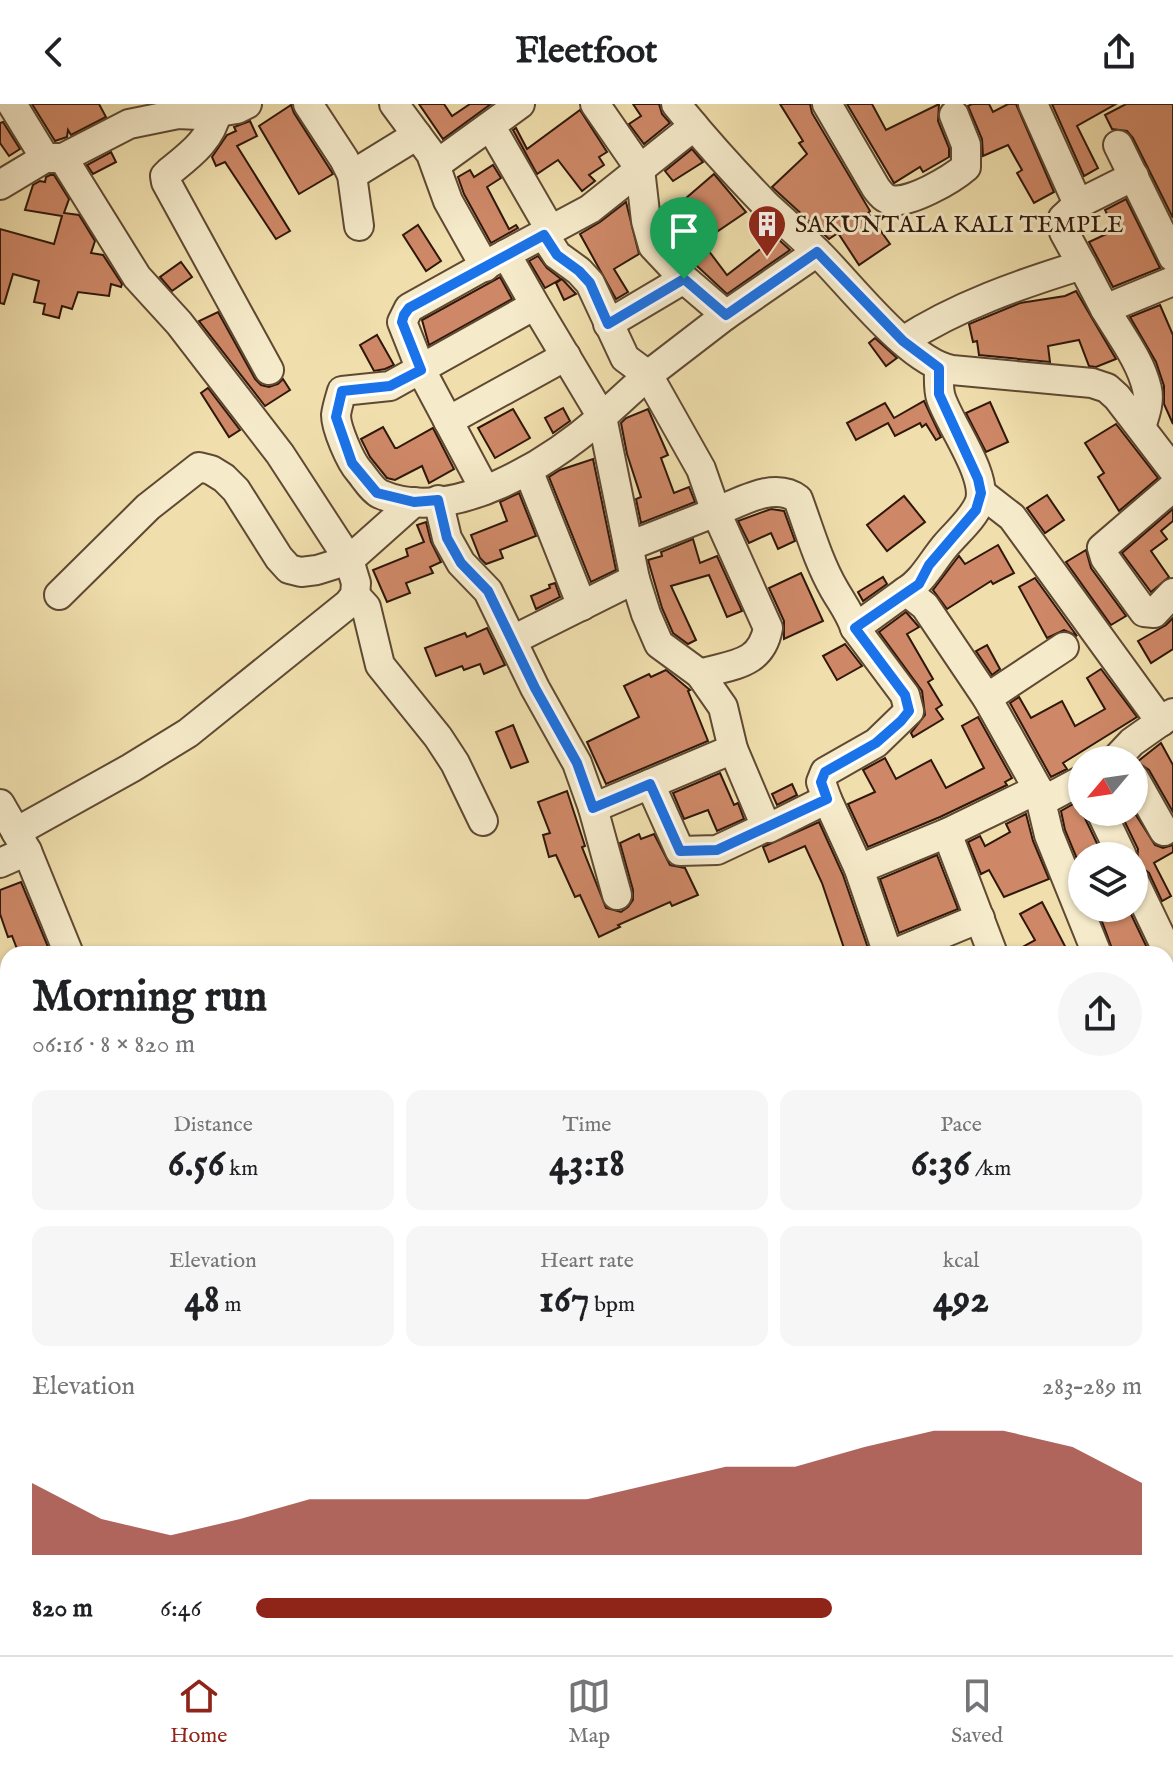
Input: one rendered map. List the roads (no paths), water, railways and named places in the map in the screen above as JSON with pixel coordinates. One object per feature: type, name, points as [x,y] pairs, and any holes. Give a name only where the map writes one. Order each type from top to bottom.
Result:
[{"type":"street","points":[[0,863],[22,841],[188,733],[348,604],[355,595],[355,574],[349,560],[280,454],[179,323],[137,277],[54,158],[12,104]]},
{"type":"street","points":[[0,185],[129,124],[178,114],[237,109],[247,104]]},
{"type":"street","points":[[308,104],[352,175],[359,226]]},
{"type":"street","points":[[394,104],[437,164],[448,201],[535,305],[602,417],[635,579],[659,644],[700,674],[723,707],[733,749],[766,827]]},
{"type":"street","points":[[437,164],[520,104]]},
{"type":"street","points":[[595,104],[640,169],[649,235],[660,255],[726,315]]},
{"type":"street","points":[[827,104],[876,188],[882,196],[891,200],[930,188],[966,167],[966,145],[954,115]]},
{"type":"street","points":[[1033,104],[1078,204]]},
{"type":"street","points":[[217,112],[215,123],[205,140],[169,172],[166,182],[269,370]]},
{"type":"street","points":[[485,490],[421,370],[404,331],[404,315],[409,308],[590,209],[640,169],[685,115],[766,204],[903,341],[939,368],[1092,383],[1154,406]]},
{"type":"street","points":[[491,127],[557,255],[590,283],[625,358],[648,375],[701,469],[716,512],[768,628],[761,651],[752,658],[700,674]]},
{"type":"street","points":[[352,175],[417,135]]},
{"type":"street","points":[[1118,145],[1173,257]]},
{"type":"street","points":[[1134,176],[1078,204],[1063,218],[1062,225],[1135,362],[1154,406],[1173,470]]},
{"type":"street","points":[[535,305],[390,386],[342,391],[336,417],[352,463],[377,493],[426,501],[485,490],[528,470],[574,441],[648,375],[726,315],[817,252]]},
{"type":"street","points":[[903,341],[937,320],[1040,278],[1082,265]]},
{"type":"street","points":[[608,324],[684,279]]},
{"type":"street","points":[[1105,309],[1173,281]]},
{"type":"street","points":[[448,421],[566,356]]},
{"type":"street","points":[[855,628],[919,584],[929,565],[976,510],[981,493],[973,463],[939,394],[939,368]]},
{"type":"street","points":[[59,595],[148,507],[199,467],[211,470],[236,490],[279,558],[289,569],[301,572],[349,560],[426,501]]},
{"type":"street","points":[[528,470],[582,606]]},
{"type":"street","points":[[1173,487],[1102,548],[1105,558],[1144,612],[1154,613],[1173,593]]},
{"type":"street","points":[[629,546],[753,497],[781,492],[790,493],[798,499],[834,589],[849,610],[855,628],[905,695],[909,711],[876,743],[822,775],[822,788],[859,869],[887,946]]},
{"type":"street","points":[[981,493],[1012,517],[1167,718],[1130,746]]},
{"type":"street","points":[[426,501],[461,563],[488,591],[535,688],[577,763],[617,895]]},
{"type":"street","points":[[513,640],[635,579]]},
{"type":"street","points":[[906,591],[925,606],[987,698],[1039,796],[1049,835],[1094,946]]},
{"type":"street","points":[[355,595],[366,607],[380,665],[438,737],[455,763],[483,821]]},
{"type":"street","points":[[987,698],[1064,647]]},
{"type":"street","points":[[593,808],[733,749]]},
{"type":"street","points":[[650,784],[680,851],[717,850],[827,799]]},
{"type":"street","points":[[859,869],[1068,785]]},
{"type":"street","points":[[0,804],[22,841],[66,946]]},
{"type":"street","points":[[1148,804],[1164,831]]},
{"type":"street","points":[[947,833],[990,946]]},
{"type":"street","points":[[1148,910],[1165,946]]},
{"type":"street","points":[[910,946],[980,918]]},
{"type":"place","name":"SAKUNTALA KALI TEMPLE","points":[[767,258]]}]
